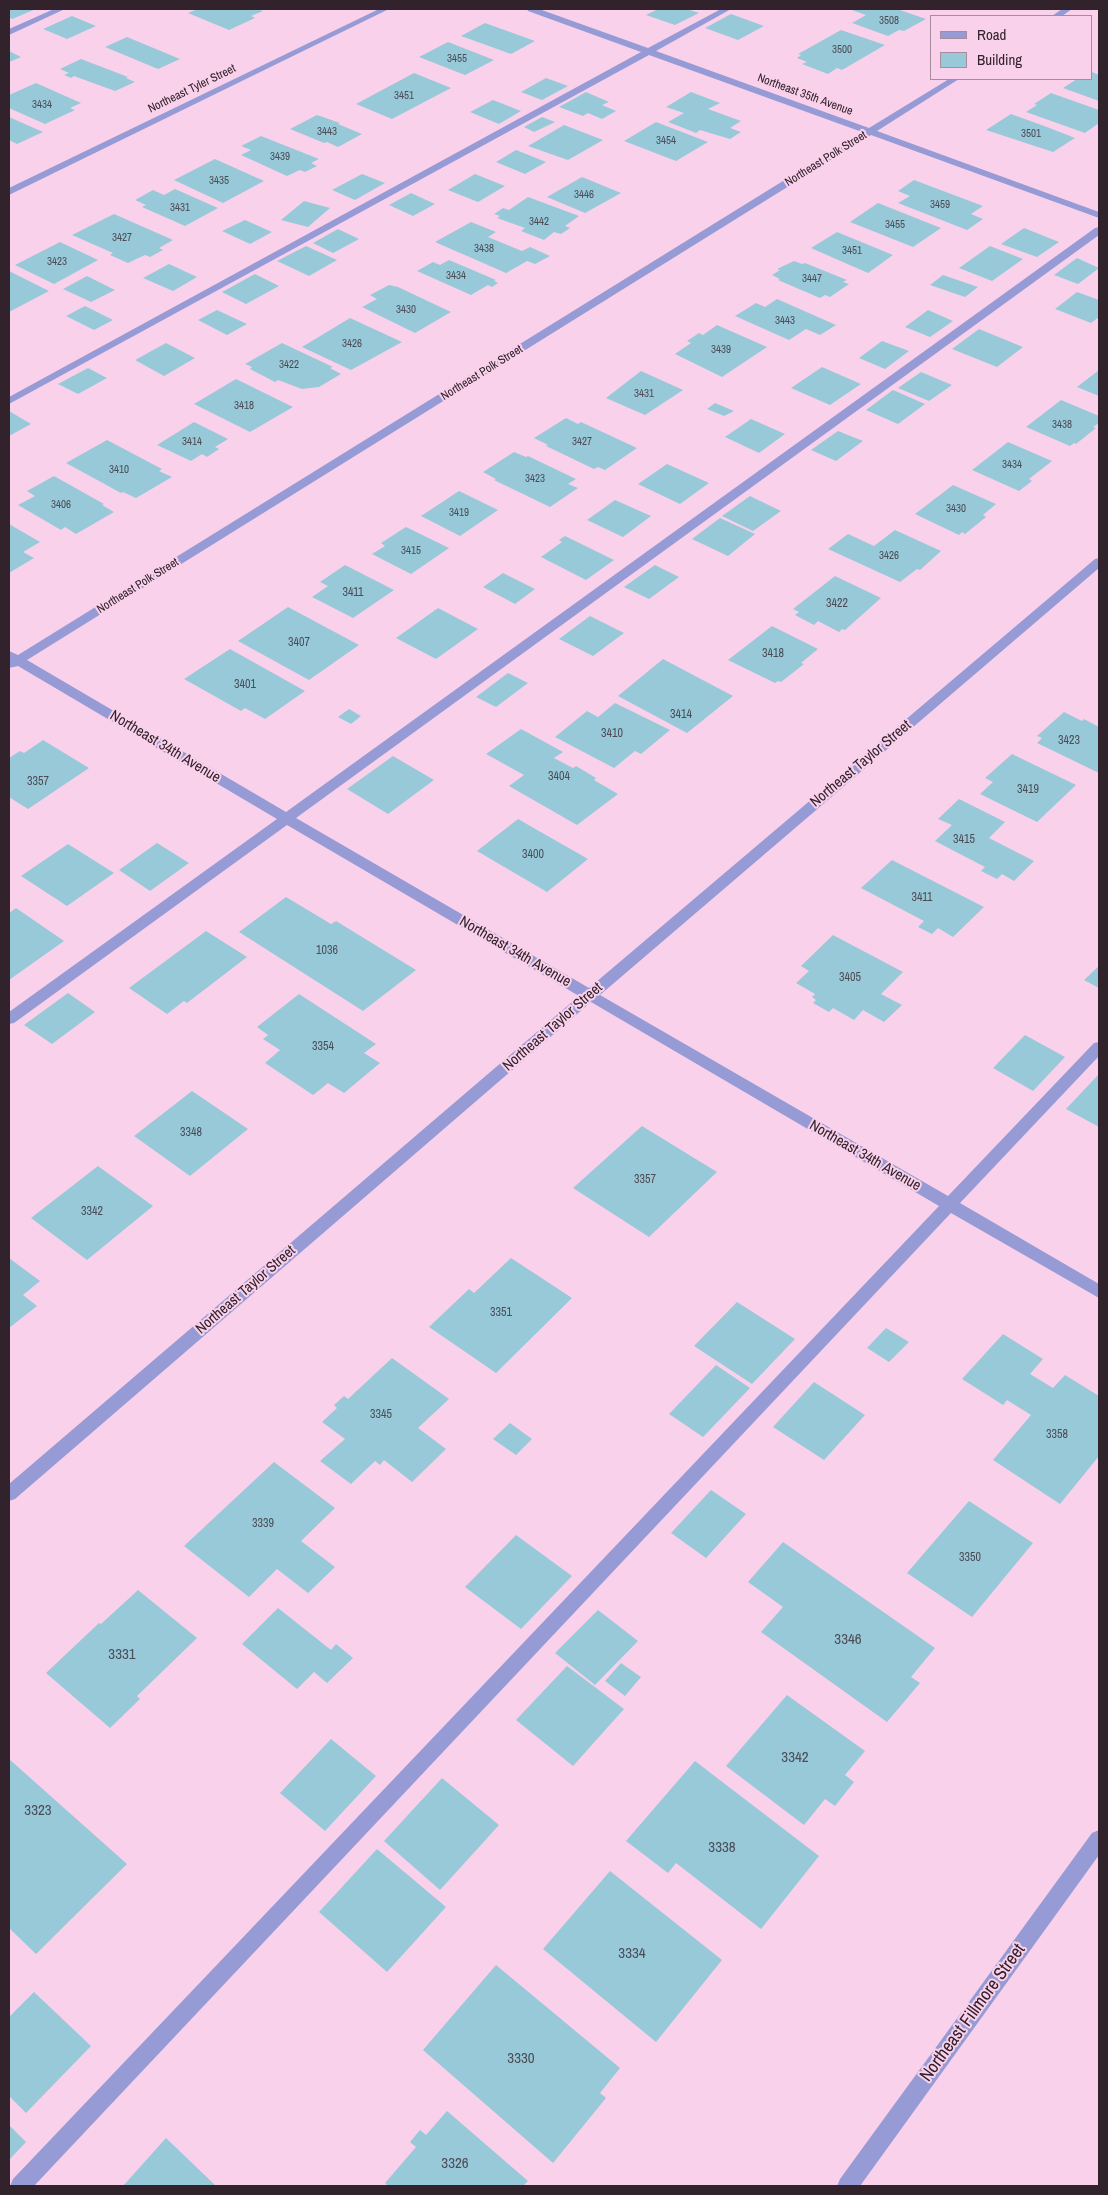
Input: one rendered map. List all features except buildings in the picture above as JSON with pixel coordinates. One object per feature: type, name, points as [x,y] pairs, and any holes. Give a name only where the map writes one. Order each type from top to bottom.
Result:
[{"type":"street","points":[[9,32],[61,9]]},
{"type":"street","name":"Northeast Tyler Street","points":[[9,192],[385,9]]},
{"type":"street","name":"Northeast 35th Avenue","points":[[531,9],[1099,215]]},
{"type":"street","points":[[9,401],[727,9]]},
{"type":"street","name":"Northeast Polk Street","points":[[12,661],[953,80]]},
{"type":"street","points":[[9,1019],[1099,230]]},
{"type":"street","name":"Northeast Taylor Street","points":[[9,1494],[590,995],[1099,562]]},
{"type":"street","name":"Northeast 34th Avenue","points":[[12,661],[1099,1292]]},
{"type":"street","points":[[20,2186],[1099,1047]]},
{"type":"street","name":"Northeast Fillmore Street","points":[[847,2186],[1099,1839]]}]
